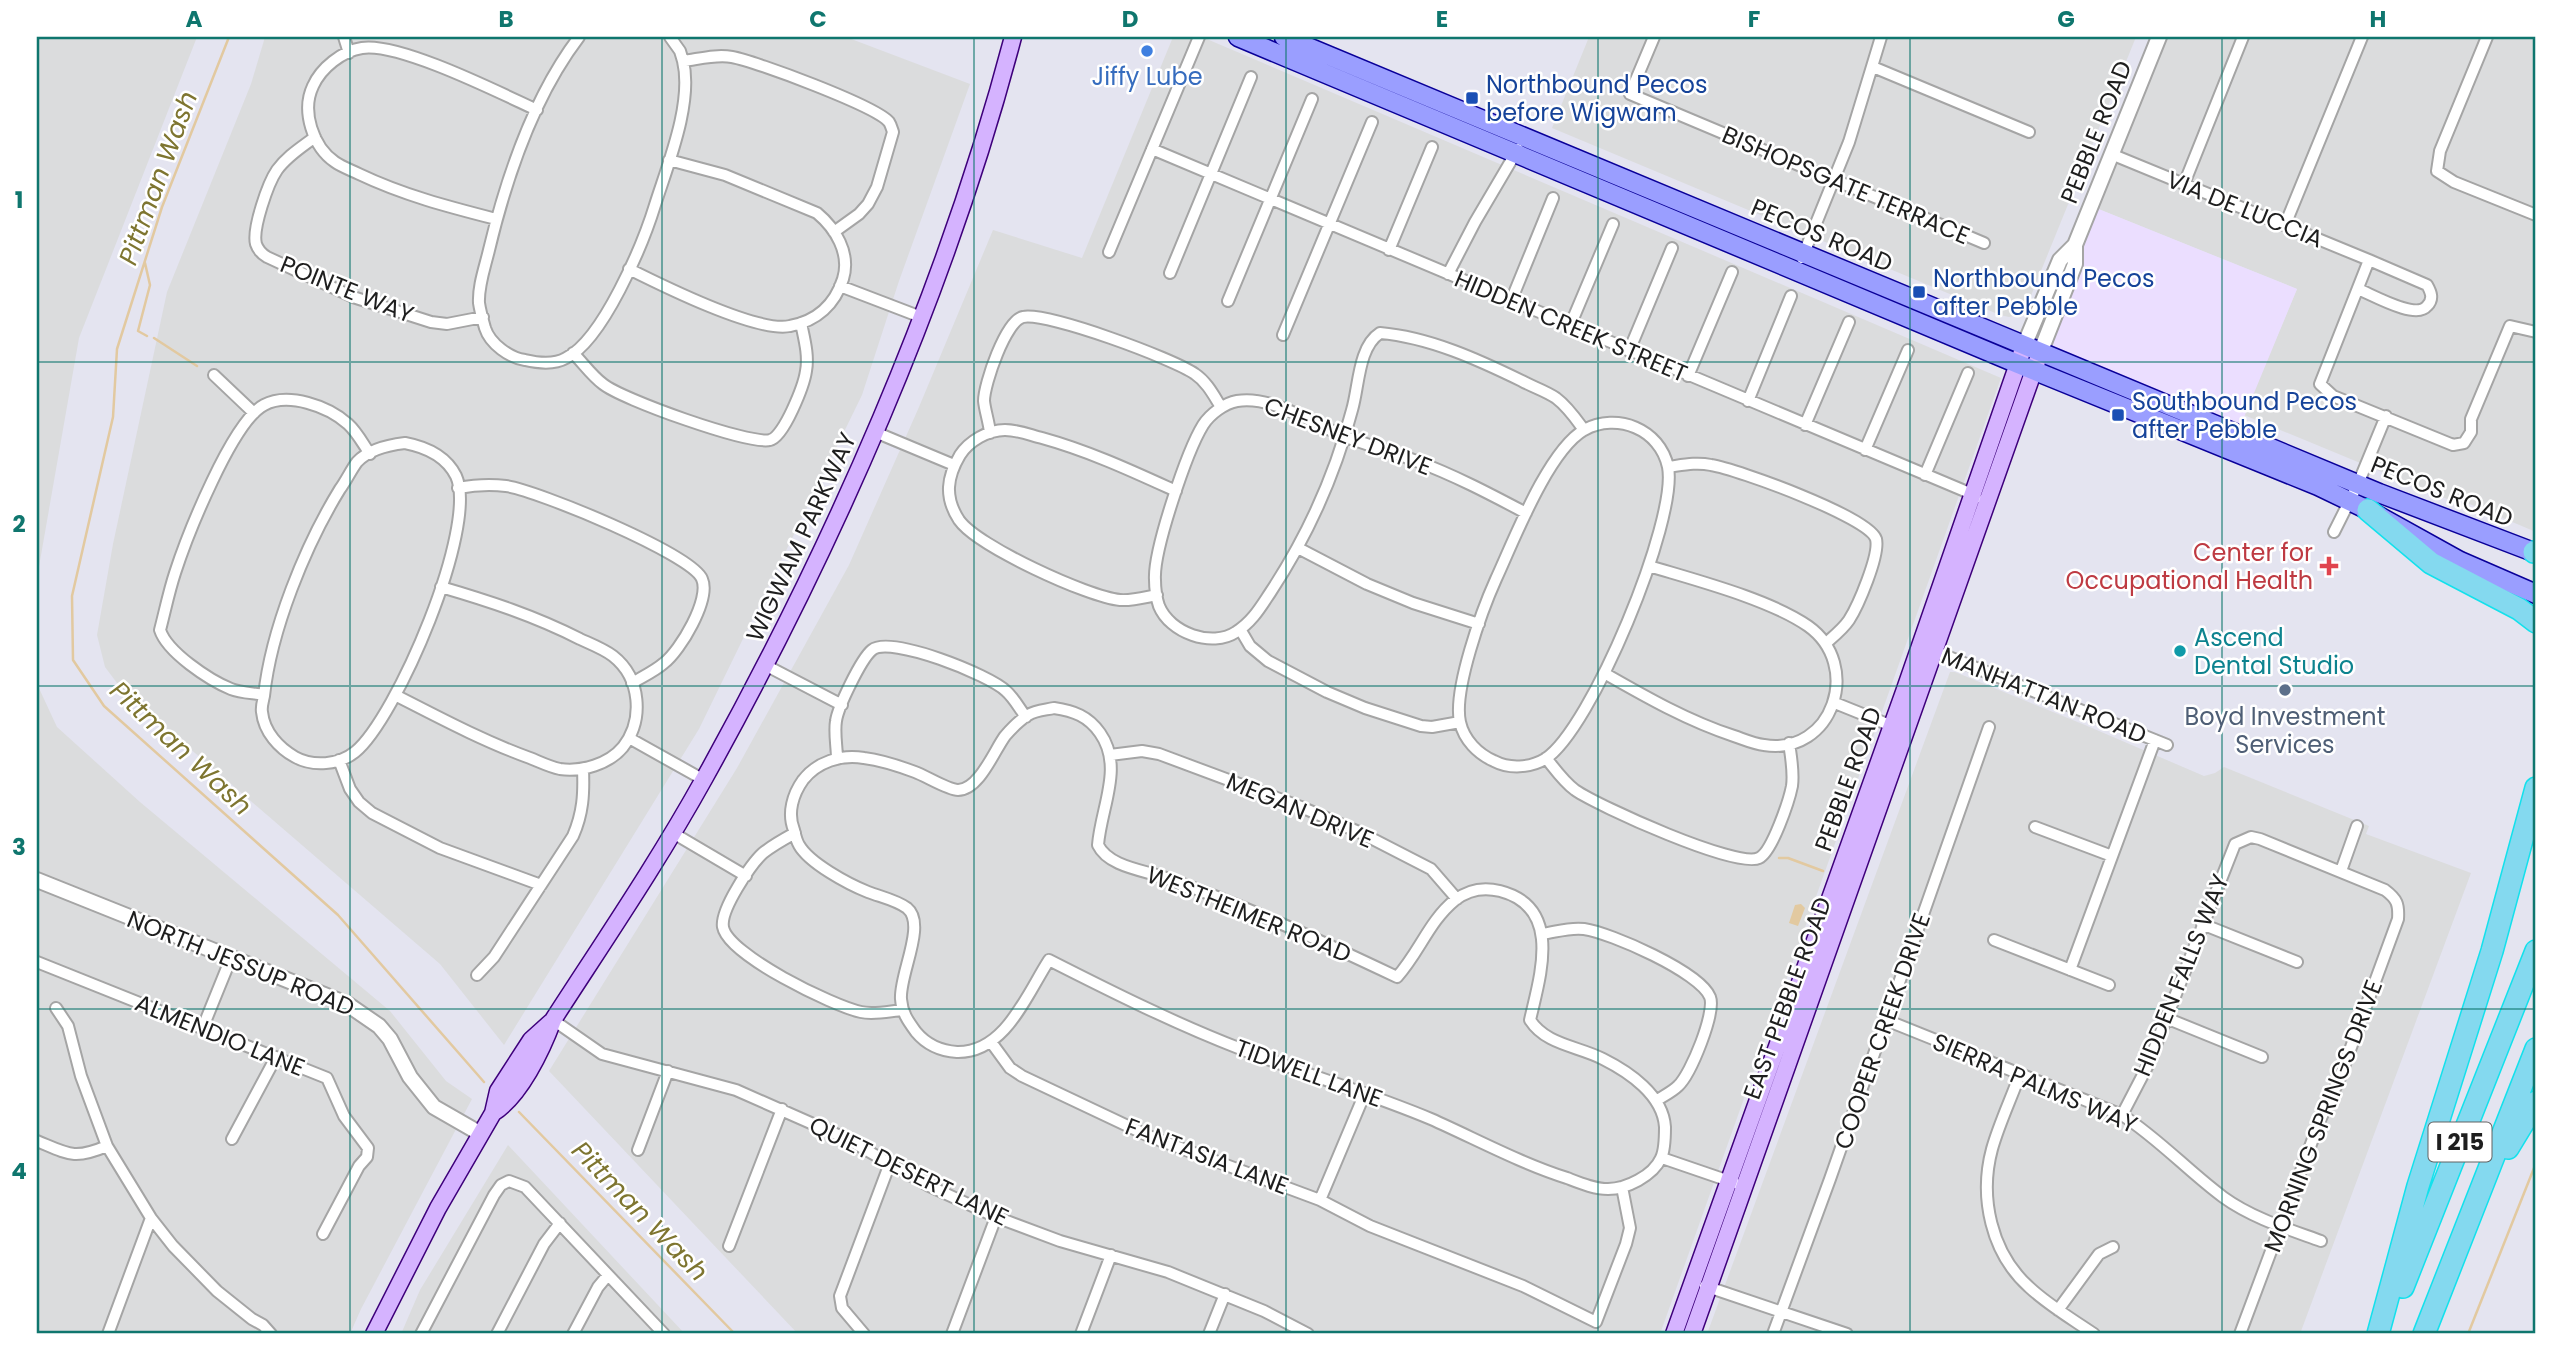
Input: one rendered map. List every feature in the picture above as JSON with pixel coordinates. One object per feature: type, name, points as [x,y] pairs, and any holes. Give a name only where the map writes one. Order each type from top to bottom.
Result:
[{"type":"highway","points":[[2359,498],[2431,564],[2519,609],[2536,622]]},
{"type":"highway","points":[[2378,1334],[2418,1186],[2492,951],[2536,788]]},
{"type":"highway","name":"I 215","points":[[2385,1334],[2536,950]]},
{"type":"highway","name":"I 215","points":[[2424,1334],[2536,1049]]},
{"type":"highway","points":[[2462,1237],[2505,1153],[2536,1102]]},
{"type":"main road","name":"WIGWAM PARKWAY","points":[[373,1334],[438,1208],[494,1113],[498,1091],[531,1040],[553,1020],[673,832],[704,780],[819,558],[875,432],[921,317],[958,214],[1013,37]]},
{"type":"main road","name":"PECOS ROAD","points":[[1242,37],[1520,145],[2359,498],[2535,553]]},
{"type":"main road","name":"PECOS ROAD","points":[[1284,37],[1520,145]]},
{"type":"main road","name":"PEBBLE ROAD","points":[[1928,648],[1972,494],[2030,360]]},
{"type":"main road","name":"EAST PEBBLE ROAD","points":[[1692,1334],[1709,1287],[1737,1183],[1928,648],[1986,507],[2030,360]]},
{"type":"main road","points":[[2359,498],[2460,561],[2536,594]]},
{"type":"main road","points":[[1674,1334],[1693,1282],[1737,1183]]},
{"type":"street","points":[[344,37],[349,53]]},
{"type":"street","points":[[579,37],[561,63],[514,164],[496,219],[479,303],[486,331],[499,348],[518,359],[541,363],[565,359],[589,341],[629,269],[652,216],[683,104],[686,75],[680,51],[670,37]]},
{"type":"street","points":[[1109,252],[1199,37]]},
{"type":"street","name":"BISHOPSGATE TERRACE","points":[[1654,37],[1630,94],[1984,243]]},
{"type":"street","points":[[1800,262],[1849,142],[1881,37]]},
{"type":"street","name":"PEBBLE ROAD","points":[[2030,360],[2060,260],[2075,245],[2159,37]]},
{"type":"street","points":[[2184,184],[2243,37]]},
{"type":"street","points":[[2286,225],[2362,37]]},
{"type":"street","points":[[2487,37],[2440,150],[2437,170],[2454,182],[2536,215]]},
{"type":"street","points":[[496,219],[425,200],[373,181],[336,163],[323,152],[311,129],[308,107],[312,88],[321,73],[335,59],[361,48],[380,48],[470,79],[537,110]]},
{"type":"street","points":[[683,61],[716,56],[732,57],[763,66],[845,98],[877,113],[889,122],[893,132],[877,187],[859,214],[834,232]]},
{"type":"street","points":[[1873,67],[2029,132]]},
{"type":"street","points":[[1171,273],[1251,77]]},
{"type":"street","points":[[1228,301],[1312,99]]},
{"type":"street","points":[[1283,335],[1372,122]]},
{"type":"street","name":"POINTE WAY","points":[[316,137],[286,159],[276,171],[257,224],[256,243],[260,252],[353,297],[431,322],[447,324],[483,317]]},
{"type":"street","points":[[1448,274],[1520,145]]},
{"type":"street","points":[[1389,250],[1432,147]]},
{"type":"street","name":"HIDDEN CREEK STREET","points":[[1152,149],[1972,494],[1986,507]]},
{"type":"street","name":"VIA DE LUCCIA","points":[[2111,154],[2286,225],[2367,265]]},
{"type":"street","points":[[629,269],[678,294],[772,326],[789,327],[814,318],[834,300],[840,286],[845,272],[842,244],[828,222],[804,206],[725,175],[669,160]]},
{"type":"street","points":[[1511,301],[1553,198]]},
{"type":"street","points":[[1570,326],[1613,224]]},
{"type":"street","points":[[1629,351],[1672,247]]},
{"type":"street","points":[[2358,289],[2414,312],[2425,309],[2432,298],[2427,285],[2367,265],[2320,384],[2333,396],[2453,445],[2464,443],[2471,432],[2471,419],[2510,326],[2536,332]]},
{"type":"street","points":[[1688,376],[1732,272]]},
{"type":"street","points":[[840,286],[921,317]]},
{"type":"street","points":[[1748,401],[1791,296]]},
{"type":"street","points":[[990,433],[984,400],[986,388],[1005,335],[1012,323],[1023,317],[1041,318],[1087,330],[1138,348],[1194,373],[1205,382],[1221,407],[1204,423],[1176,491],[1154,580],[1159,607],[1171,622],[1184,632],[1197,637],[1214,638],[1235,634],[1252,621],[1298,548],[1325,493],[1344,436],[1365,355],[1371,340],[1380,333],[1402,335],[1459,353],[1504,372],[1555,398],[1566,407],[1584,430]]},
{"type":"street","points":[[1805,425],[1849,322]]},
{"type":"street","points":[[573,353],[604,385],[677,417],[752,440],[771,440],[779,434],[800,390],[806,370],[807,353],[801,323]]},
{"type":"street","points":[[1865,450],[1908,350]]},
{"type":"street","points":[[1926,475],[1968,373]]},
{"type":"street","points":[[214,375],[254,413]]},
{"type":"street","points":[[264,695],[232,690],[206,675],[162,638],[160,630],[175,573],[188,538],[221,465],[243,425],[261,406],[274,400],[287,399],[305,403],[335,414],[349,425],[370,454]]},
{"type":"street","name":"CHESNEY DRIVE","points":[[1221,407],[1235,401],[1261,400],[1344,436],[1461,479],[1526,513]]},
{"type":"street","points":[[2334,533],[2359,498],[2386,416]]},
{"type":"street","points":[[1615,422],[1635,426],[1654,439],[1666,457],[1670,479],[1665,507],[1629,621],[1604,673],[1560,747],[1535,764],[1518,766],[1496,762],[1476,750],[1460,722],[1459,709],[1464,678],[1484,606],[1526,513],[1556,460],[1574,436],[1584,430],[1615,422]]},
{"type":"street","points":[[1157,594],[1123,601],[1108,598],[1005,554],[972,534],[960,521],[952,506],[950,474],[964,449],[990,433],[1018,431],[1110,461],[1176,491]]},
{"type":"street","points":[[875,432],[954,465]]},
{"type":"street","points":[[405,443],[424,446],[442,458],[456,476],[458,488],[461,504],[453,550],[441,587],[421,642],[395,695],[369,739],[352,755],[328,764],[300,760],[284,751],[269,735],[262,712],[265,681],[277,631],[310,547],[330,506],[358,461],[382,446],[405,443]]},
{"type":"street","points":[[1668,467],[1706,464],[1756,478],[1861,524],[1873,534],[1877,541],[1876,554],[1854,611],[1847,623],[1826,643]]},
{"type":"street","points":[[458,488],[478,485],[509,486],[587,513],[685,563],[700,575],[704,583],[701,606],[676,652],[663,664],[632,683]]},
{"type":"street","points":[[1298,548],[1367,584],[1413,603],[1479,624]]},
{"type":"street","points":[[1604,673],[1670,710],[1763,745],[1789,743],[1803,738],[1819,728],[1835,704],[1838,673],[1826,643],[1808,626],[1773,608],[1717,587],[1648,566]]},
{"type":"street","points":[[395,695],[488,743],[560,769],[583,769],[605,762],[621,749],[629,738],[635,723],[638,698],[623,665],[612,655],[502,604],[441,587]]},
{"type":"street","points":[[1240,629],[1251,646],[1268,661],[1327,692],[1365,708],[1421,726],[1432,727],[1460,722]]},
{"type":"street","points":[[837,759],[836,721],[842,705],[862,663],[871,650],[880,646],[897,647],[961,666],[995,682],[1007,691],[1026,717]]},
{"type":"street","name":"MANHATTAN ROAD","points":[[1928,648],[2167,745]]},
{"type":"street","points":[[765,665],[842,705]]},
{"type":"street","points":[[1835,704],[1899,729]]},
{"type":"street","points":[[991,1042],[965,1052],[937,1048],[922,1039],[905,1017],[901,998],[902,981],[914,936],[915,918],[908,909],[894,901],[834,874],[811,858],[799,845],[791,823],[791,806],[796,789],[811,770],[829,760],[866,758],[913,771],[957,790],[970,787],[1006,734],[1034,712],[1054,708],[1076,712],[1094,724],[1107,742],[1110,755]]},
{"type":"street","name":"COOPER CREEK DRIVE","points":[[1773,1334],[1989,727]]},
{"type":"street","points":[[629,738],[704,780]]},
{"type":"street","points":[[2070,970],[2155,740]]},
{"type":"street","points":[[1546,758],[1564,781],[1576,791],[1625,815],[1737,859],[1756,860],[1772,842],[1792,787],[1789,743]]},
{"type":"street","name":"MEGAN DRIVE","points":[[1110,755],[1142,751],[1158,754],[1301,807],[1361,833],[1431,869],[1457,899]]},
{"type":"street","name":"WESTHEIMER ROAD","points":[[1110,755],[1111,779],[1099,828],[1098,845],[1108,858],[1187,885],[1311,937],[1397,977],[1407,966],[1438,915],[1457,899]]},
{"type":"street","points":[[339,760],[350,789],[359,802],[372,813],[440,848],[541,885]]},
{"type":"street","points":[[477,975],[494,957],[573,836],[584,803],[583,769]]},
{"type":"street","points":[[2341,871],[2357,826]]},
{"type":"street","points":[[2035,827],[2112,856]]},
{"type":"street","points":[[673,832],[746,876]]},
{"type":"street","points":[[795,832],[757,859],[728,905],[722,922],[725,934],[734,944],[780,976],[824,999],[861,1012],[903,1010]]},
{"type":"street","name":"HIDDEN FALLS WAY","points":[[2122,1115],[2147,1065],[2230,852],[2242,839],[2260,838],[2341,871]]},
{"type":"street","name":"MORNING SPRINGS DRIVE","points":[[2240,1334],[2320,1120],[2339,1080],[2398,919],[2399,906],[2396,898],[2385,890],[2341,871]]},
{"type":"street","name":"NORTH JESSUP ROAD","points":[[37,880],[347,1004],[365,1014],[390,1039],[410,1077],[434,1107],[481,1134]]},
{"type":"street","points":[[1457,899],[1469,891],[1490,888],[1511,893],[1528,907],[1542,934],[1544,956],[1530,1020],[1538,1032],[1602,1059],[1645,1088],[1656,1101],[1665,1125],[1662,1158],[1637,1181],[1622,1187]]},
{"type":"street","points":[[2202,924],[2297,962]]},
{"type":"street","points":[[1542,934],[1576,928],[1629,943],[1661,959],[1696,981],[1709,993],[1713,1005],[1691,1069],[1679,1085],[1656,1101]]},
{"type":"street","points":[[1994,940],[2109,985]]},
{"type":"street","points":[[203,1027],[231,958]]},
{"type":"street","name":"TIDWELL LANE","points":[[991,1042],[1006,1028],[1049,960],[1119,996],[1240,1049],[1365,1093],[1543,1170],[1593,1187],[1622,1187]]},
{"type":"street","name":"ALMENDIO LANE","points":[[37,962],[327,1078],[344,1116],[368,1148],[367,1157],[359,1166],[323,1234]]},
{"type":"street","points":[[56,1008],[68,1026],[84,1086],[107,1146],[151,1218],[173,1246],[217,1292],[271,1334]]},
{"type":"street","points":[[2166,1018],[2262,1057]]},
{"type":"street","name":"QUIET DESERT LANE","points":[[553,1020],[602,1054],[736,1090],[847,1139],[929,1186],[996,1217],[1060,1241],[1168,1272],[1225,1294],[1308,1334]]},
{"type":"street","name":"SIERRA PALMS WAY","points":[[1886,1020],[2122,1115],[2146,1131],[2224,1198],[2247,1212],[2321,1241]]},
{"type":"street","name":"FANTASIA LANE","points":[[991,1042],[1010,1068],[1022,1076],[1151,1137],[1320,1200],[1370,1226],[1523,1286],[1596,1322],[1630,1228],[1622,1187]]},
{"type":"street","points":[[232,1139],[276,1057]]},
{"type":"street","points":[[638,1150],[668,1071]]},
{"type":"street","points":[[2020,1074],[1992,1147],[1987,1171],[1987,1204],[1992,1228],[2012,1268],[2028,1286],[2094,1334]]},
{"type":"street","points":[[1320,1200],[1365,1093]]},
{"type":"street","points":[[729,1246],[782,1109]]},
{"type":"street","points":[[37,1142],[78,1155],[107,1146]]},
{"type":"street","points":[[1662,1158],[1737,1183]]},
{"type":"street","points":[[864,1334],[842,1308],[840,1296],[890,1163]]},
{"type":"street","points":[[421,1334],[494,1195],[501,1185],[509,1181],[525,1187],[608,1275],[657,1332]]},
{"type":"street","points":[[952,1334],[996,1217]]},
{"type":"street","points":[[108,1334],[151,1218]]},
{"type":"street","points":[[498,1334],[544,1244],[560,1223]]},
{"type":"street","points":[[2058,1310],[2099,1254],[2113,1247]]},
{"type":"street","points":[[1081,1334],[1111,1255]]},
{"type":"street","points":[[573,1334],[598,1287],[608,1275]]},
{"type":"street","points":[[1693,1282],[1847,1334]]},
{"type":"street","points":[[1209,1334],[1225,1294]]},
{"type":"shaded area","points":[[37,37],[197,37],[79,338],[37,578]]},
{"type":"shaded area","points":[[265,37],[846,37],[970,84],[899,281],[862,395],[699,729],[504,1045],[440,964],[123,691],[105,667],[97,635],[113,544],[167,292],[251,84]]},
{"type":"shaded area","points":[[1173,37],[1202,37],[2001,378],[1660,1334],[798,1334],[549,1071],[737,768],[849,565],[993,230],[1082,258]]},
{"type":"shaded area","points":[[1589,37],[2136,37],[2030,298],[2018,315],[2009,317],[1552,128]]},
{"type":"shaded area","points":[[2167,37],[2536,37],[2536,532],[2453,497],[2452,501],[2244,415],[2297,289],[2091,206],[2111,154]]},
{"type":"shaded area","points":[[2091,206],[2297,289],[2235,439],[2029,357]]},
{"type":"shaded area","points":[[1950,672],[2085,725],[2204,776],[2224,767],[2369,826],[2366,834],[2471,873],[2300,1334],[1707,1334]]},
{"type":"shaded area","points":[[37,684],[57,727],[140,802],[390,1011],[446,1081],[472,1099],[350,1334],[37,1334]]},
{"type":"shaded area","points":[[1801,904],[1805,908],[1798,926],[1789,923],[1795,905]]},
{"type":"shaded area","points":[[508,1145],[685,1334],[401,1334],[420,1290]]},
{"type":"waterway","name":"Pittman Wash","points":[[229,37],[162,207],[117,349],[113,417],[72,596],[73,660],[104,706],[338,915],[484,1082]]},
{"type":"waterway","points":[[145,263],[150,285],[138,331],[147,336]]},
{"type":"waterway","points":[[154,338],[197,366]]},
{"type":"waterway","points":[[1779,858],[1788,858],[1823,871]]},
{"type":"waterway","name":"Pittman Wash","points":[[519,1112],[735,1334]]},
{"type":"waterway","points":[[2468,1334],[2536,1163]]},
{"type":"place","name":"Jiffy Lube","points":[[1147,51]]},
{"type":"place","name":"Northbound Pecos before Wigwam","points":[[1472,98]]},
{"type":"place","name":"Northbound Pecos after Pebble","points":[[1919,292]]},
{"type":"place","name":"Southbound Pecos after Pebble","points":[[2118,415]]},
{"type":"place","name":"Center for Occupational Health","points":[[2329,566]]},
{"type":"place","name":"Ascend Dental Studio","points":[[2180,651]]},
{"type":"place","name":"Boyd Investment Services","points":[[2285,690]]}]
